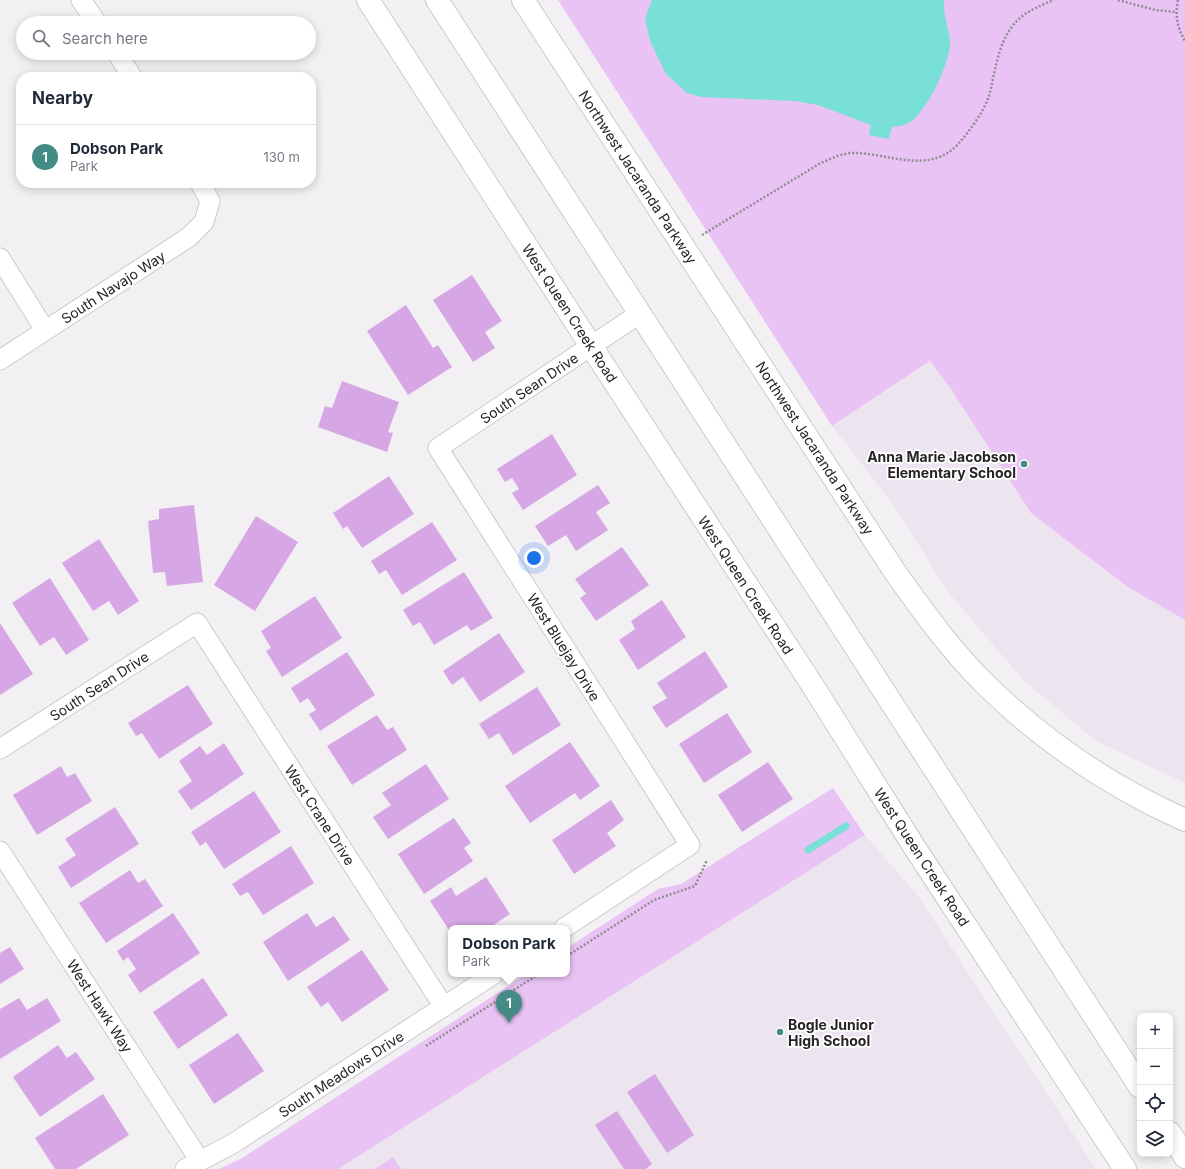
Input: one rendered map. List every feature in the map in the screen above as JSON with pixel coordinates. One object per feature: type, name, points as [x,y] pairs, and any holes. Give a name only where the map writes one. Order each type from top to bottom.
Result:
[{"type":"main road","name":"West Queen Creek Road","points":[[368,0],[590,346],[811,683],[915,848],[1125,1169]]},
{"type":"main road","points":[[437,0],[1139,1085]]},
{"type":"main road","name":"Northwest Jacaranda Parkway","points":[[523,0],[895,572],[953,649],[985,684],[1020,716],[1060,749],[1109,781],[1185,820]]},
{"type":"main road","points":[[1173,1138],[1185,1157]]},
{"type":"street","points":[[81,0],[92,16]]},
{"type":"street","points":[[121,60],[129,72]]},
{"type":"street","name":"South Navajo Way","points":[[0,360],[189,237],[204,222],[210,201],[203,188]]},
{"type":"street","points":[[0,258],[46,330]]},
{"type":"street","name":"South Sean Drive","points":[[438,448],[639,314]]},
{"type":"street","name":"West Bluejay Drive","points":[[438,448],[690,845]]},
{"type":"street","name":"South Sean Drive","points":[[0,749],[197,623]]},
{"type":"street","name":"West Crane Drive","points":[[197,623],[444,1007]]},
{"type":"street","points":[[569,925],[690,845]]},
{"type":"street","name":"West Hawk Way","points":[[0,851],[192,1165]]},
{"type":"street","name":"South Meadows Drive","points":[[192,1165],[234,1144],[489,977]]},
{"type":"path","points":[[684,248],[724,220],[819,164],[833,158],[855,152],[902,160],[932,159],[952,149],[969,131],[988,98],[999,53],[1011,27],[1031,10],[1054,0]]},
{"type":"path","points":[[1118,0],[1155,10],[1176,12]]},
{"type":"path","points":[[1178,0],[1176,12],[1179,31],[1185,41]]},
{"type":"path","points":[[570,954],[654,900],[695,886],[711,852],[690,845]]},
{"type":"shaded area","points":[[558,0],[1185,0],[1185,620],[1128,587],[1031,513],[951,389],[930,361],[832,426]]},
{"type":"shaded area","name":"Anna Marie Jacobson Elementary School","points":[[1185,194],[1185,783],[1096,741],[1024,681],[949,593],[892,503],[832,426]]},
{"type":"shaded area","points":[[833,788],[865,835],[338,1169],[219,1169],[242,1158],[522,977],[570,977],[570,946],[658,889],[681,884]]},
{"type":"shaded area","name":"Bogle Junior High School","points":[[865,835],[918,896],[1096,1169],[338,1169]]},
{"type":"shaded area","points":[[393,1157],[401,1169],[375,1169]]},
{"type":"water","points":[[652,0],[944,0],[950,48],[942,73],[922,110],[907,124],[892,127],[889,139],[869,135],[871,125],[818,105],[795,101],[701,97],[687,93],[666,74],[650,41],[645,18]]},
{"type":"building","points":[[472,275],[502,321],[485,332],[495,348],[473,362],[433,300]]},
{"type":"building","points":[[406,305],[433,348],[438,345],[452,367],[408,395],[367,331]]},
{"type":"building","points":[[342,381],[399,402],[388,432],[393,433],[387,452],[318,427],[325,406],[332,408]]},
{"type":"building","points":[[552,434],[577,475],[523,510],[512,493],[519,489],[512,478],[505,482],[497,469]]},
{"type":"building","points":[[389,476],[414,514],[362,548],[347,526],[343,529],[333,513]]},
{"type":"building","points":[[598,485],[610,503],[596,512],[608,530],[576,551],[566,535],[548,546],[535,526]]},
{"type":"building","points":[[194,505],[203,582],[167,586],[165,572],[153,573],[148,521],[159,519],[159,509]]},
{"type":"building","points":[[256,516],[298,542],[255,611],[214,585]]},
{"type":"building","points":[[432,522],[457,560],[402,595],[386,570],[379,574],[371,561]]},
{"type":"building","points":[[99,539],[139,601],[118,615],[109,601],[93,611],[62,563]]},
{"type":"building","points":[[622,547],[649,585],[596,621],[580,598],[586,594],[575,579]]},
{"type":"building","points":[[464,572],[493,618],[471,631],[467,625],[434,645],[420,622],[413,626],[403,610]]},
{"type":"building","points":[[50,578],[89,640],[66,655],[54,637],[40,646],[12,603]]},
{"type":"building","points":[[315,596],[342,638],[282,677],[266,651],[271,648],[261,631]]},
{"type":"building","points":[[662,600],[686,637],[638,670],[619,640],[635,629],[631,621]]},
{"type":"building","points":[[0,623],[33,674],[0,695]]},
{"type":"building","points":[[499,633],[525,672],[480,702],[463,677],[452,685],[443,671]]},
{"type":"building","points":[[705,651],[728,687],[666,728],[652,707],[667,698],[657,683]]},
{"type":"building","points":[[347,652],[375,695],[320,731],[309,714],[316,710],[308,698],[300,703],[291,688]]},
{"type":"building","points":[[188,685],[213,724],[159,759],[142,733],[136,736],[128,723]]},
{"type":"building","points":[[537,687],[561,725],[513,755],[499,733],[489,739],[479,724]]},
{"type":"building","points":[[727,713],[752,752],[704,783],[679,744]]},
{"type":"building","points":[[377,715],[387,730],[393,727],[407,750],[352,785],[327,746]]},
{"type":"building","points":[[570,742],[600,786],[580,800],[575,793],[530,823],[505,786]]},
{"type":"building","points":[[224,743],[244,774],[191,810],[178,791],[192,781],[179,761],[200,746],[207,755]]},
{"type":"building","points":[[768,762],[793,799],[742,832],[718,795]]},
{"type":"building","points":[[426,764],[449,799],[388,839],[373,817],[391,805],[382,793]]},
{"type":"building","points":[[61,766],[67,777],[75,773],[92,801],[37,835],[13,795]]},
{"type":"building","points":[[254,791],[281,832],[224,869],[206,842],[200,846],[191,832]]},
{"type":"building","points":[[611,800],[624,820],[607,833],[616,846],[574,874],[552,840]]},
{"type":"building","points":[[115,807],[139,844],[71,888],[58,867],[76,855],[65,839]]},
{"type":"building","points":[[454,818],[471,843],[464,848],[473,861],[424,894],[398,854]]},
{"type":"building","points":[[291,846],[314,883],[263,915],[248,892],[240,896],[232,884]]},
{"type":"building","points":[[130,870],[138,883],[145,879],[163,906],[106,943],[79,903]]},
{"type":"building","points":[[486,877],[510,914],[494,925],[448,925],[448,928],[430,901],[451,887],[456,896]]},
{"type":"building","points":[[173,913],[200,953],[140,993],[128,975],[136,969],[128,957],[123,961],[117,951]]},
{"type":"building","points":[[307,913],[316,927],[334,916],[350,940],[288,981],[263,942]]},
{"type":"building","points":[[10,947],[24,969],[0,984],[0,953]]},
{"type":"building","points":[[362,950],[389,990],[342,1022],[328,1002],[321,1007],[307,987]]},
{"type":"building","points":[[203,978],[228,1015],[178,1049],[153,1012]]},
{"type":"building","points":[[19,998],[27,1010],[47,998],[61,1021],[0,1059],[0,1009]]},
{"type":"building","points":[[238,1033],[264,1071],[214,1104],[189,1065]]},
{"type":"building","points":[[58,1045],[67,1058],[76,1052],[95,1079],[40,1117],[13,1077]]},
{"type":"building","points":[[655,1074],[694,1135],[667,1153],[627,1092]]},
{"type":"building","points":[[103,1094],[129,1135],[76,1169],[55,1169],[35,1138]]},
{"type":"building","points":[[617,1111],[652,1164],[646,1169],[624,1169],[595,1125]]},
{"type":"waterway","points":[[808,850],[846,826]]},
{"type":"place","name":"Anna Marie Jacobson Elementary School","points":[[1024,464]]},
{"type":"place","name":"Dobson Park","points":[[509,1023]]},
{"type":"place","name":"Bogle Junior High School","points":[[780,1032]]}]
